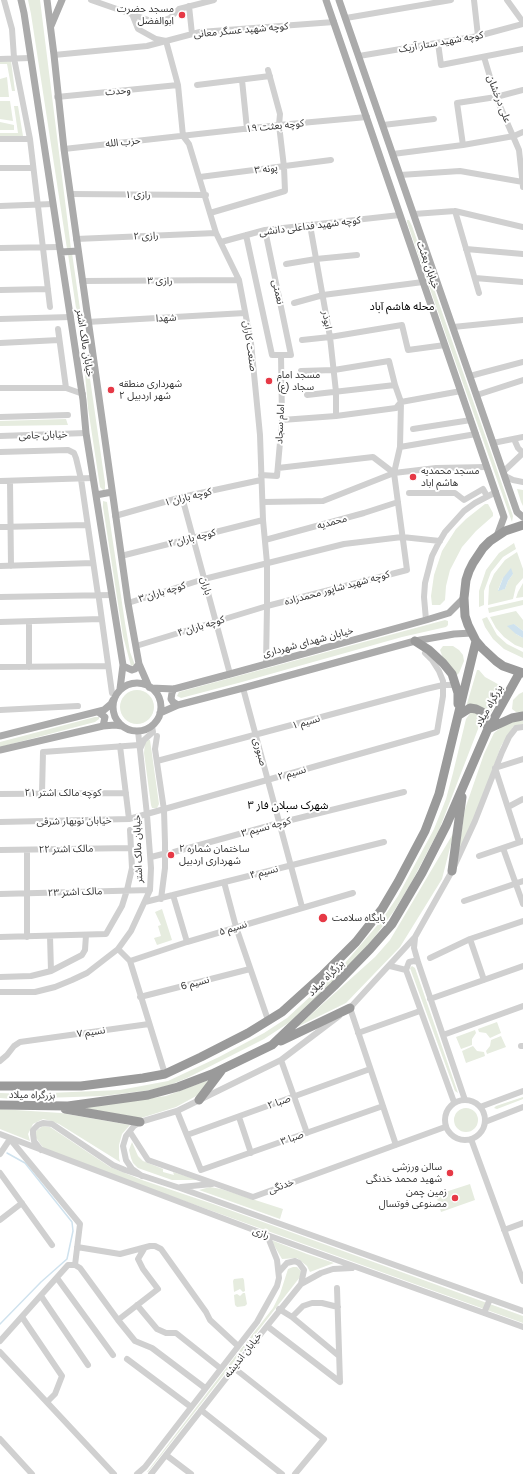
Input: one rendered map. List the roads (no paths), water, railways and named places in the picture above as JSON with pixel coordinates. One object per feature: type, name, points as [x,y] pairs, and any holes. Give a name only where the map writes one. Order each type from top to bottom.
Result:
[{"type":"highway","points":[[522,673],[508,668],[496,661],[482,648],[474,637],[466,616],[464,598],[466,580],[473,563],[483,548],[497,536],[523,525]]},
{"type":"highway","name":"بزرگراه میلاد","points":[[0,1086],[81,1086],[165,1074],[201,1057],[282,1012],[323,975],[356,942],[382,909],[425,831],[439,794],[459,715],[474,637]]},
{"type":"highway","points":[[415,641],[429,650],[452,674],[458,693],[459,715]]},
{"type":"highway","name":"بزرگراه میلاد","points":[[0,1105],[68,1106],[148,1095],[178,1088],[272,1045],[334,986],[392,924],[418,880],[446,826],[488,729],[522,673]]},
{"type":"highway","points":[[459,715],[470,708],[476,708],[482,712],[485,717],[488,729],[512,718],[523,716]]},
{"type":"highway","points":[[452,871],[464,783]]},
{"type":"highway","points":[[272,1045],[350,1008]]},
{"type":"highway","points":[[199,1100],[223,1068]]},
{"type":"highway","points":[[46,1106],[140,1122]]},
{"type":"main road","name":"خیابان مالک اشتر","points":[[21,0],[83,394],[86,434],[123,666],[120,689]]},
{"type":"main road","name":"خیابان مالک اشتر","points":[[47,0],[54,55],[57,97],[76,239],[128,603],[139,664],[150,688]]},
{"type":"main road","points":[[50,28],[62,0]]},
{"type":"main road","name":"خیابان بعثت","points":[[326,0],[504,517],[497,536]]},
{"type":"main road","name":"خیابان بعثت","points":[[339,0],[517,512],[523,517]]},
{"type":"main road","points":[[353,76],[365,74]]},
{"type":"main road","points":[[400,215],[414,214]]},
{"type":"main road","points":[[60,250],[78,250]]},
{"type":"main road","points":[[96,495],[112,492]]},
{"type":"main road","name":"خیابان شهدای شهرداری","points":[[150,688],[174,689],[426,620],[449,613],[464,598]]},
{"type":"main road","points":[[160,714],[178,705],[415,641],[454,634],[474,637]]},
{"type":"main road","points":[[123,666],[132,670],[139,664]]},
{"type":"main road","points":[[0,736],[98,712],[108,706],[113,694],[127,685],[136,683],[143,684],[150,688],[159,699],[161,706],[160,714],[157,720],[152,726],[145,730],[129,730],[122,726],[116,720],[113,712],[113,694]]},
{"type":"main road","points":[[174,689],[171,699],[172,702],[178,705]]},
{"type":"main road","points":[[98,712],[105,717],[103,726]]},
{"type":"main road","points":[[0,750],[103,726],[122,726]]},
{"type":"street","points":[[4,0],[12,29],[14,58],[30,139],[50,306]]},
{"type":"street","points":[[91,0],[104,2],[157,23],[170,18],[179,9],[214,0]]},
{"type":"street","points":[[346,18],[451,0]]},
{"type":"street","points":[[474,0],[478,36]]},
{"type":"street","points":[[507,0],[523,23]]},
{"type":"street","points":[[189,6],[192,34]]},
{"type":"street","points":[[132,14],[138,29],[156,39],[166,41]]},
{"type":"street","name":"کوچه شهید عسگر معانی","points":[[54,55],[147,46],[200,32],[334,22]]},
{"type":"street","name":"کوچه شهید ستار آریک","points":[[359,56],[478,36],[523,23]]},
{"type":"street","name":"صنعت کاران","points":[[166,41],[178,85],[183,136],[189,144],[206,195],[216,233],[239,280],[251,343],[260,435],[263,520],[267,564],[266,664]]},
{"type":"street","points":[[438,43],[441,65],[484,58],[523,49]]},
{"type":"street","points":[[0,59],[30,58]]},
{"type":"street","name":"علی درخشان","points":[[484,58],[496,97],[521,150],[523,187]]},
{"type":"street","points":[[197,85],[242,80],[269,73],[280,114],[279,126],[284,167],[285,191],[210,213]]},
{"type":"street","points":[[242,80],[247,129]]},
{"type":"street","name":"وحدت","points":[[57,97],[178,85]]},
{"type":"street","points":[[463,145],[457,103],[496,97],[523,90]]},
{"type":"street","name":"کوچه بعثت ۱۹","points":[[183,136],[367,117]]},
{"type":"street","points":[[383,125],[434,119]]},
{"type":"street","points":[[393,154],[463,145],[514,136],[523,132]]},
{"type":"street","name":"حزب الله","points":[[64,149],[183,136]]},
{"type":"street","points":[[0,139],[30,139]]},
{"type":"street","name":"پونه ۳","points":[[200,177],[331,160]]},
{"type":"street","points":[[0,168],[33,168]]},
{"type":"street","points":[[400,175],[460,171],[523,182]]},
{"type":"street","name":"رازی ۱","points":[[70,194],[206,195]]},
{"type":"street","points":[[0,206],[53,204]]},
{"type":"street","points":[[414,214],[455,211],[523,227]]},
{"type":"street","points":[[455,211],[480,294]]},
{"type":"street","name":"کوچه شهید فداعلی دانشی","points":[[221,242],[265,230],[400,215]]},
{"type":"street","name":"ابوذر","points":[[310,225],[330,337],[336,392],[336,416]]},
{"type":"street","name":"نعمتی","points":[[265,230],[291,354],[281,355]]},
{"type":"street","name":"رازی ۲","points":[[76,239],[216,233]]},
{"type":"street","points":[[246,235],[272,355],[281,355]]},
{"type":"street","points":[[0,248],[43,248],[60,250]]},
{"type":"street","points":[[466,249],[523,254]]},
{"type":"street","points":[[286,264],[357,255]]},
{"type":"street","points":[[475,278],[523,282]]},
{"type":"street","name":"رازی ۳","points":[[82,282],[239,280]]},
{"type":"street","points":[[294,303],[323,295],[424,282]]},
{"type":"street","points":[[0,290],[48,288]]},
{"type":"street","name":"شهدا","points":[[88,322],[245,313]]},
{"type":"street","points":[[0,319],[71,317]]},
{"type":"street","points":[[453,327],[523,320]]},
{"type":"street","points":[[302,340],[402,325],[408,350],[445,345]]},
{"type":"street","points":[[58,329],[66,388]]},
{"type":"street","points":[[0,343],[59,340]]},
{"type":"street","name":"امام سجاد","points":[[278,468],[282,420],[281,355]]},
{"type":"street","points":[[301,371],[334,370],[389,361],[395,385],[402,402],[400,447],[394,473],[402,537]]},
{"type":"street","points":[[470,376],[522,362]]},
{"type":"street","points":[[477,395],[523,380]]},
{"type":"street","points":[[307,395],[395,385]]},
{"type":"street","points":[[0,388],[66,388],[83,394]]},
{"type":"street","points":[[282,420],[336,416],[396,408],[402,402],[461,391]]},
{"type":"street","points":[[0,416],[68,415]]},
{"type":"street","points":[[413,429],[471,420]]},
{"type":"street","name":"خیابان جامی","points":[[0,436],[86,434]]},
{"type":"street","points":[[400,447],[476,434]]},
{"type":"street","points":[[493,443],[523,437]]},
{"type":"street","points":[[514,439],[518,448],[523,453],[504,474],[513,480],[523,482]]},
{"type":"street","points":[[0,452],[68,450],[74,453],[81,479],[113,694]]},
{"type":"street","points":[[261,478],[277,476],[278,468],[373,457],[394,473]]},
{"type":"street","points":[[263,502],[322,501],[394,473],[436,468],[487,467]]},
{"type":"street","points":[[0,481],[93,478]]},
{"type":"street","name":"کوچه باران ۱","points":[[116,516],[182,497],[261,478]]},
{"type":"street","points":[[10,481],[12,566]]},
{"type":"street","points":[[409,493],[455,493],[464,500],[483,489],[487,496]]},
{"type":"street","points":[[426,620],[424,597],[425,583],[432,556],[440,541],[445,532],[459,516],[475,503],[496,492]]},
{"type":"street","name":"باران","points":[[182,497],[230,674]]},
{"type":"street","name":"محمدیه","points":[[265,540],[364,513],[398,502]]},
{"type":"street","name":"کوچه باران ۲","points":[[121,556],[263,520]]},
{"type":"street","points":[[0,527],[87,525]]},
{"type":"street","name":"کوچه باران ۳","points":[[128,603],[204,579],[344,544],[402,537],[440,541]]},
{"type":"street","name":"کوچه شهید شاپور محمدزاده","points":[[267,606],[407,570],[402,537]]},
{"type":"street","points":[[0,566],[93,563]]},
{"type":"street","points":[[0,597],[98,597],[112,595]]},
{"type":"street","name":"کوچه باران ۴","points":[[136,646],[267,606]]},
{"type":"street","points":[[0,622],[101,619]]},
{"type":"street","points":[[29,622],[29,667]]},
{"type":"street","points":[[425,653],[432,660],[439,671],[443,684]]},
{"type":"street","points":[[0,667],[108,666]]},
{"type":"street","name":"نسیم ۱","points":[[157,761],[256,736],[443,684],[456,686]]},
{"type":"street","name":"نسیم ۲","points":[[148,814],[437,732],[443,696],[443,684]]},
{"type":"street","name":"صبوری","points":[[243,688],[302,908]]},
{"type":"street","points":[[0,710],[78,706]]},
{"type":"street","points":[[42,793],[43,752],[120,746],[139,747],[153,732],[152,726]]},
{"type":"street","points":[[142,1176],[132,1169],[126,1160],[122,1146],[126,1136],[140,1122],[177,1111],[281,1060],[350,1008],[415,937],[452,871],[475,821],[509,737],[516,728],[523,727]]},
{"type":"street","name":"خیابان مالک اشتر","points":[[0,992],[35,992],[55,987],[88,973],[118,949],[131,931],[150,890],[152,868],[148,814],[138,731]]},
{"type":"street","points":[[157,736],[155,749],[164,810],[166,854],[164,883],[161,898]]},
{"type":"street","points":[[120,746],[129,819]]},
{"type":"street","points":[[496,768],[523,759]]},
{"type":"street","points":[[479,856],[521,841],[508,807],[496,768]]},
{"type":"street","name":"کوچه نسیم ۳","points":[[174,852],[279,823],[404,792]]},
{"type":"street","name":"کوچه مالک اشتر ۲۱","points":[[0,794],[126,793]]},
{"type":"street","points":[[508,807],[523,799]]},
{"type":"street","name":"خیابان نوبهار شرقی","points":[[0,822],[129,819],[148,814]]},
{"type":"street","points":[[0,937],[106,934],[122,906],[128,890],[132,868],[130,830]]},
{"type":"street","name":"نسیم ۴","points":[[145,902],[384,842]]},
{"type":"street","name":"مالک اشتر ۲۲","points":[[0,850],[131,848]]},
{"type":"street","points":[[503,848],[523,904]]},
{"type":"street","points":[[27,850],[27,937]]},
{"type":"street","points":[[151,857],[166,854]]},
{"type":"street","points":[[464,901],[523,881]]},
{"type":"street","points":[[224,882],[236,927],[268,1020]]},
{"type":"street","name":"مالک اشتر ۲۳","points":[[0,894],[150,890]]},
{"type":"street","name":"نسیم ۵","points":[[130,961],[236,927],[353,893]]},
{"type":"street","points":[[173,896],[187,942]]},
{"type":"street","points":[[430,958],[470,939],[523,921]]},
{"type":"street","points":[[0,977],[31,976],[51,971],[84,953],[86,935]]},
{"type":"street","points":[[50,936],[51,971]]},
{"type":"street","points":[[415,937],[414,948],[418,962],[465,1100]]},
{"type":"street","points":[[470,939],[484,980]]},
{"type":"street","points":[[118,949],[130,961],[140,998],[165,1074]]},
{"type":"street","points":[[418,962],[409,962],[406,970],[454,1102]]},
{"type":"street","points":[[390,966],[406,970]]},
{"type":"street","points":[[430,999],[523,966]]},
{"type":"street","name":"نسیم 6","points":[[140,998],[250,969]]},
{"type":"street","points":[[443,1035],[523,1006]]},
{"type":"street","points":[[350,1008],[396,1145]]},
{"type":"street","points":[[358,1033],[420,1011]]},
{"type":"street","name":"نسیم ۷","points":[[0,1061],[8,1055],[14,1046],[20,1042],[149,1024]]},
{"type":"street","points":[[281,1060],[307,1133]]},
{"type":"street","name":"صبا ۲","points":[[187,1135],[370,1069]]},
{"type":"street","points":[[480,1106],[523,1091]]},
{"type":"street","points":[[465,1100],[476,1103],[480,1106],[483,1111],[485,1122],[481,1133],[465,1141],[453,1137],[445,1127],[444,1120],[445,1113],[454,1102],[465,1100]]},
{"type":"street","name":"صبا ۳","points":[[187,1135],[201,1170],[383,1106]]},
{"type":"street","points":[[485,1122],[523,1107]]},
{"type":"street","points":[[177,1111],[187,1135]]},
{"type":"street","points":[[239,1117],[251,1153]]},
{"type":"street","name":"رازی","points":[[42,1151],[34,1141],[34,1130],[38,1125],[43,1123],[52,1124],[113,1165],[523,1311]]},
{"type":"street","name":"خدنگی","points":[[130,1132],[148,1160],[253,1197],[445,1127]]},
{"type":"street","name":"رازی","points":[[0,1134],[356,1268],[523,1327]]},
{"type":"street","points":[[0,1154],[10,1139],[80,1224],[75,1265]]},
{"type":"street","points":[[471,1139],[504,1230],[520,1266],[523,1281]]},
{"type":"street","points":[[0,1173],[52,1245]]},
{"type":"street","points":[[180,1188],[213,1184]]},
{"type":"street","points":[[0,1220],[22,1203]]},
{"type":"street","points":[[504,1230],[523,1223]]},
{"type":"street","name":"خیابان اندیشه","points":[[136,1474],[145,1467],[256,1322],[277,1286],[279,1272],[277,1260],[267,1235]]},
{"type":"street","points":[[77,1247],[120,1254],[155,1246],[160,1249],[206,1312],[210,1320],[238,1346]]},
{"type":"street","points":[[118,1320],[158,1290],[143,1269],[138,1259],[144,1248]]},
{"type":"street","points":[[279,1272],[287,1263],[294,1261],[299,1263],[304,1270],[301,1284]]},
{"type":"street","points":[[0,1342],[68,1265],[75,1265],[80,1268],[135,1341],[152,1348],[205,1388]]},
{"type":"street","name":"خیابان اندیشه","points":[[151,1474],[301,1284],[321,1272],[333,1269],[356,1268]]},
{"type":"street","points":[[57,1278],[113,1355]]},
{"type":"street","points":[[267,1326],[340,1382],[337,1288]]},
{"type":"street","points":[[41,1296],[88,1365]]},
{"type":"street","points":[[484,1313],[490,1299]]},
{"type":"street","points":[[292,1317],[303,1306],[312,1303],[322,1303],[338,1307]]},
{"type":"street","points":[[137,1305],[157,1329],[166,1334],[176,1333],[220,1368]]},
{"type":"street","points":[[280,1309],[292,1317],[339,1356]]},
{"type":"street","points":[[22,1317],[62,1376],[55,1394],[47,1402]]},
{"type":"street","points":[[0,1352],[114,1474]]},
{"type":"street","points":[[127,1359],[190,1407]]},
{"type":"street","points":[[234,1368],[324,1439],[295,1474]]},
{"type":"street","points":[[201,1410],[282,1474]]},
{"type":"street","points":[[0,1439],[32,1474]]},
{"type":"street","points":[[166,1454],[191,1474]]},
{"type":"water","points":[[511,568],[513,574],[505,589],[498,591],[503,578]]},
{"type":"water","points":[[514,624],[523,631],[523,638],[507,626]]},
{"type":"waterway","points":[[0,1324],[41,1282],[67,1259],[73,1231],[72,1222],[25,1163],[7,1153]]},
{"type":"place","name":"مسجد حضرت ابوالفضل","points":[[182,15]]},
{"type":"place","name":"مسجد امام سجاد (ع)","points":[[269,381]]},
{"type":"place","name":"شهرداری منطقه ۲ شهر اردبیل","points":[[111,390]]},
{"type":"place","name":"مسجد محمدیه هاشم اباد","points":[[413,477]]},
{"type":"place","name":"ساختمان شماره ۲ شهرداری اردبیل","points":[[171,855]]},
{"type":"place","name":"پایگاه سلامت","points":[[323,918]]},
{"type":"place","name":"سالن ورزشی شهید محمد خدنگی","points":[[450,1173]]},
{"type":"place","name":"زمین چمن مصنوعی فوتسال","points":[[455,1198]]},
{"type":"district","name":"محله هاشم آباد","points":[[402,307]]},
{"type":"district","name":"شهرک سبلان فاز ۳","points":[[288,806]]}]
